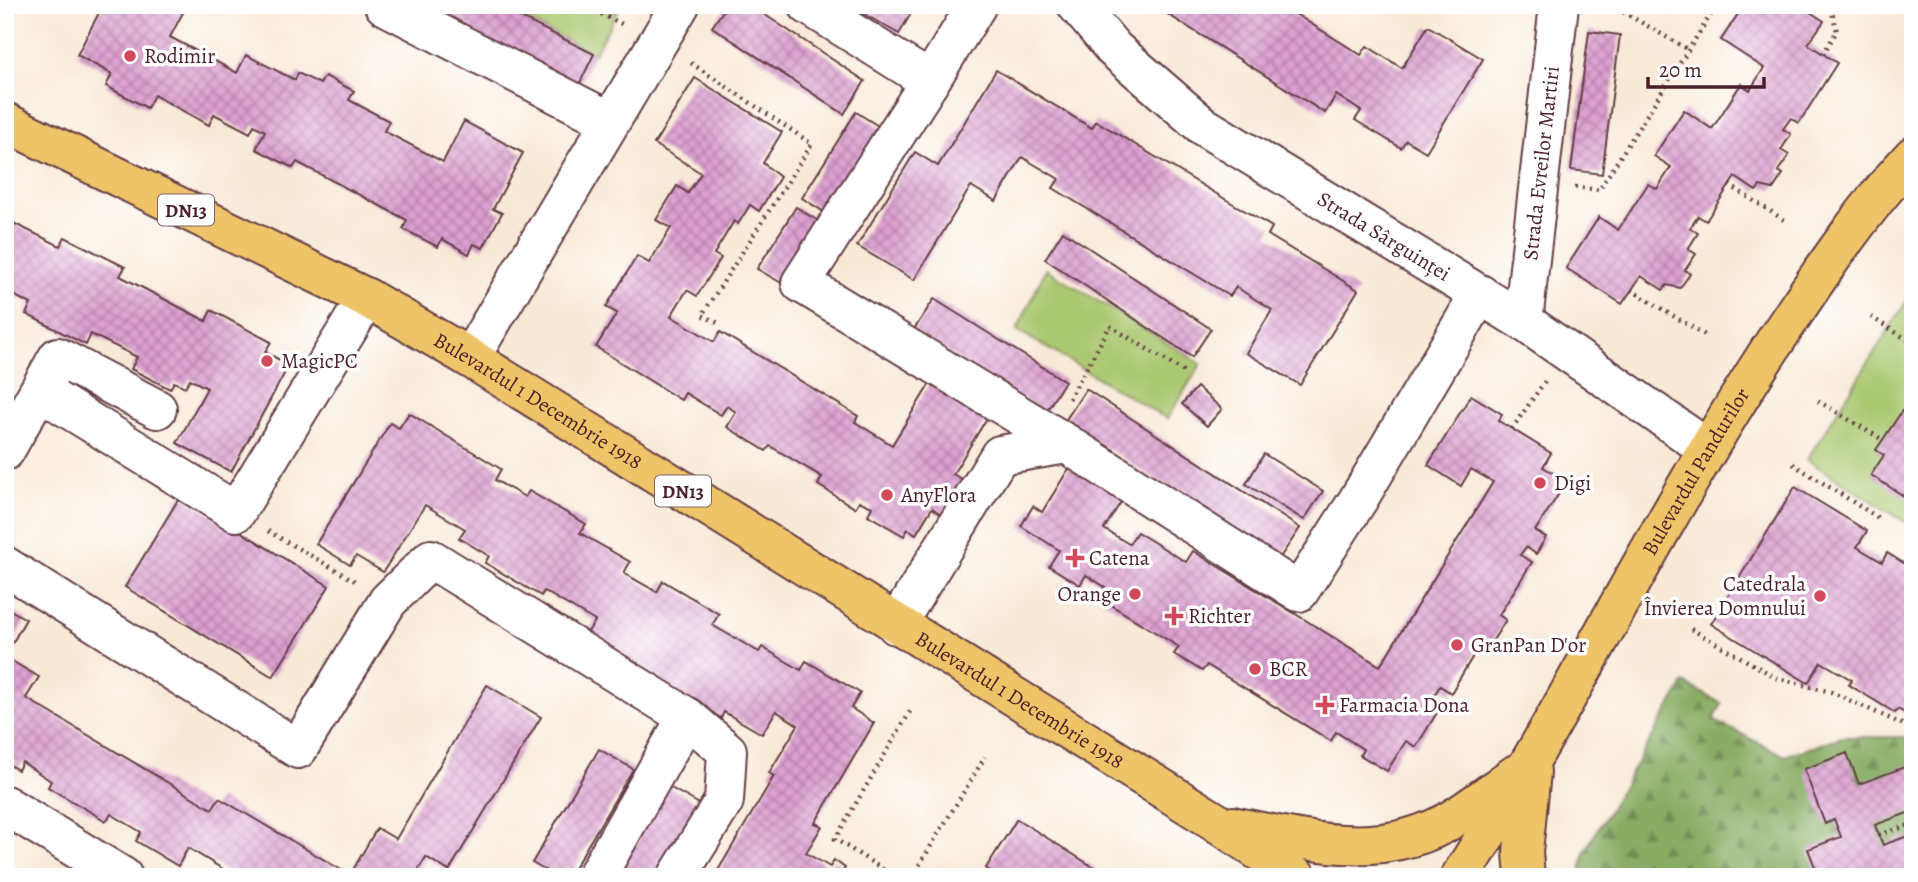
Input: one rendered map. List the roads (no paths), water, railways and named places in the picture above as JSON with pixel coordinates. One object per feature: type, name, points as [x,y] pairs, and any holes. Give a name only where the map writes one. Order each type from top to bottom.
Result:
[{"type":"main road","name":"Bulevardul 1 Decembrie 1918","points":[[5,122],[368,298],[470,358],[1216,822],[1297,877]]},
{"type":"main road","name":"Bulevardul Pandurilor","points":[[1460,877],[1532,762],[1708,449],[1807,293],[1883,188],[1913,156]]},
{"type":"main road","points":[[1216,822],[1317,843],[1358,847],[1371,845],[1419,835],[1452,820],[1532,762]]},
{"type":"main road","points":[[1525,877],[1523,852],[1532,762]]},
{"type":"main road","points":[[1216,822],[1255,877]]},
{"type":"street","points":[[384,5],[610,121]]},
{"type":"street","points":[[470,358],[680,5]]},
{"type":"street","points":[[808,5],[930,81]]},
{"type":"street","points":[[977,5],[801,283],[1058,439],[1299,592],[1358,500],[1479,294]]},
{"type":"street","name":"Strada Sârguinței","points":[[1077,5],[1114,49],[1203,126],[1523,321],[1708,449]]},
{"type":"street","name":"Strada Evreilor Martiri","points":[[1523,321],[1559,5]]},
{"type":"street","points":[[40,391],[236,512],[368,298]]},
{"type":"street","points":[[5,451],[58,357],[157,410]]},
{"type":"street","points":[[896,625],[1000,455],[1058,439]]},
{"type":"street","points":[[5,566],[298,749],[388,601],[431,559],[687,717],[727,751],[724,801],[677,877]]},
{"type":"street","points":[[596,877],[687,717]]},
{"type":"street","points":[[5,805],[123,877]]},
{"type":"place","name":"Rodimir","points":[[130,56]]},
{"type":"place","name":"MagicPC","points":[[267,361]]},
{"type":"place","name":"Digi","points":[[1540,483]]},
{"type":"place","name":"AnyFlora","points":[[887,495]]},
{"type":"place","name":"Catena","points":[[1075,558]]},
{"type":"place","name":"Orange","points":[[1135,594]]},
{"type":"place","name":"Catedrala Învierea Domnului","points":[[1820,596]]},
{"type":"place","name":"Richter","points":[[1174,616]]},
{"type":"place","name":"GranPan D'or","points":[[1457,645]]},
{"type":"place","name":"BCR","points":[[1255,669]]},
{"type":"place","name":"Farmacia Dona","points":[[1325,705]]}]
